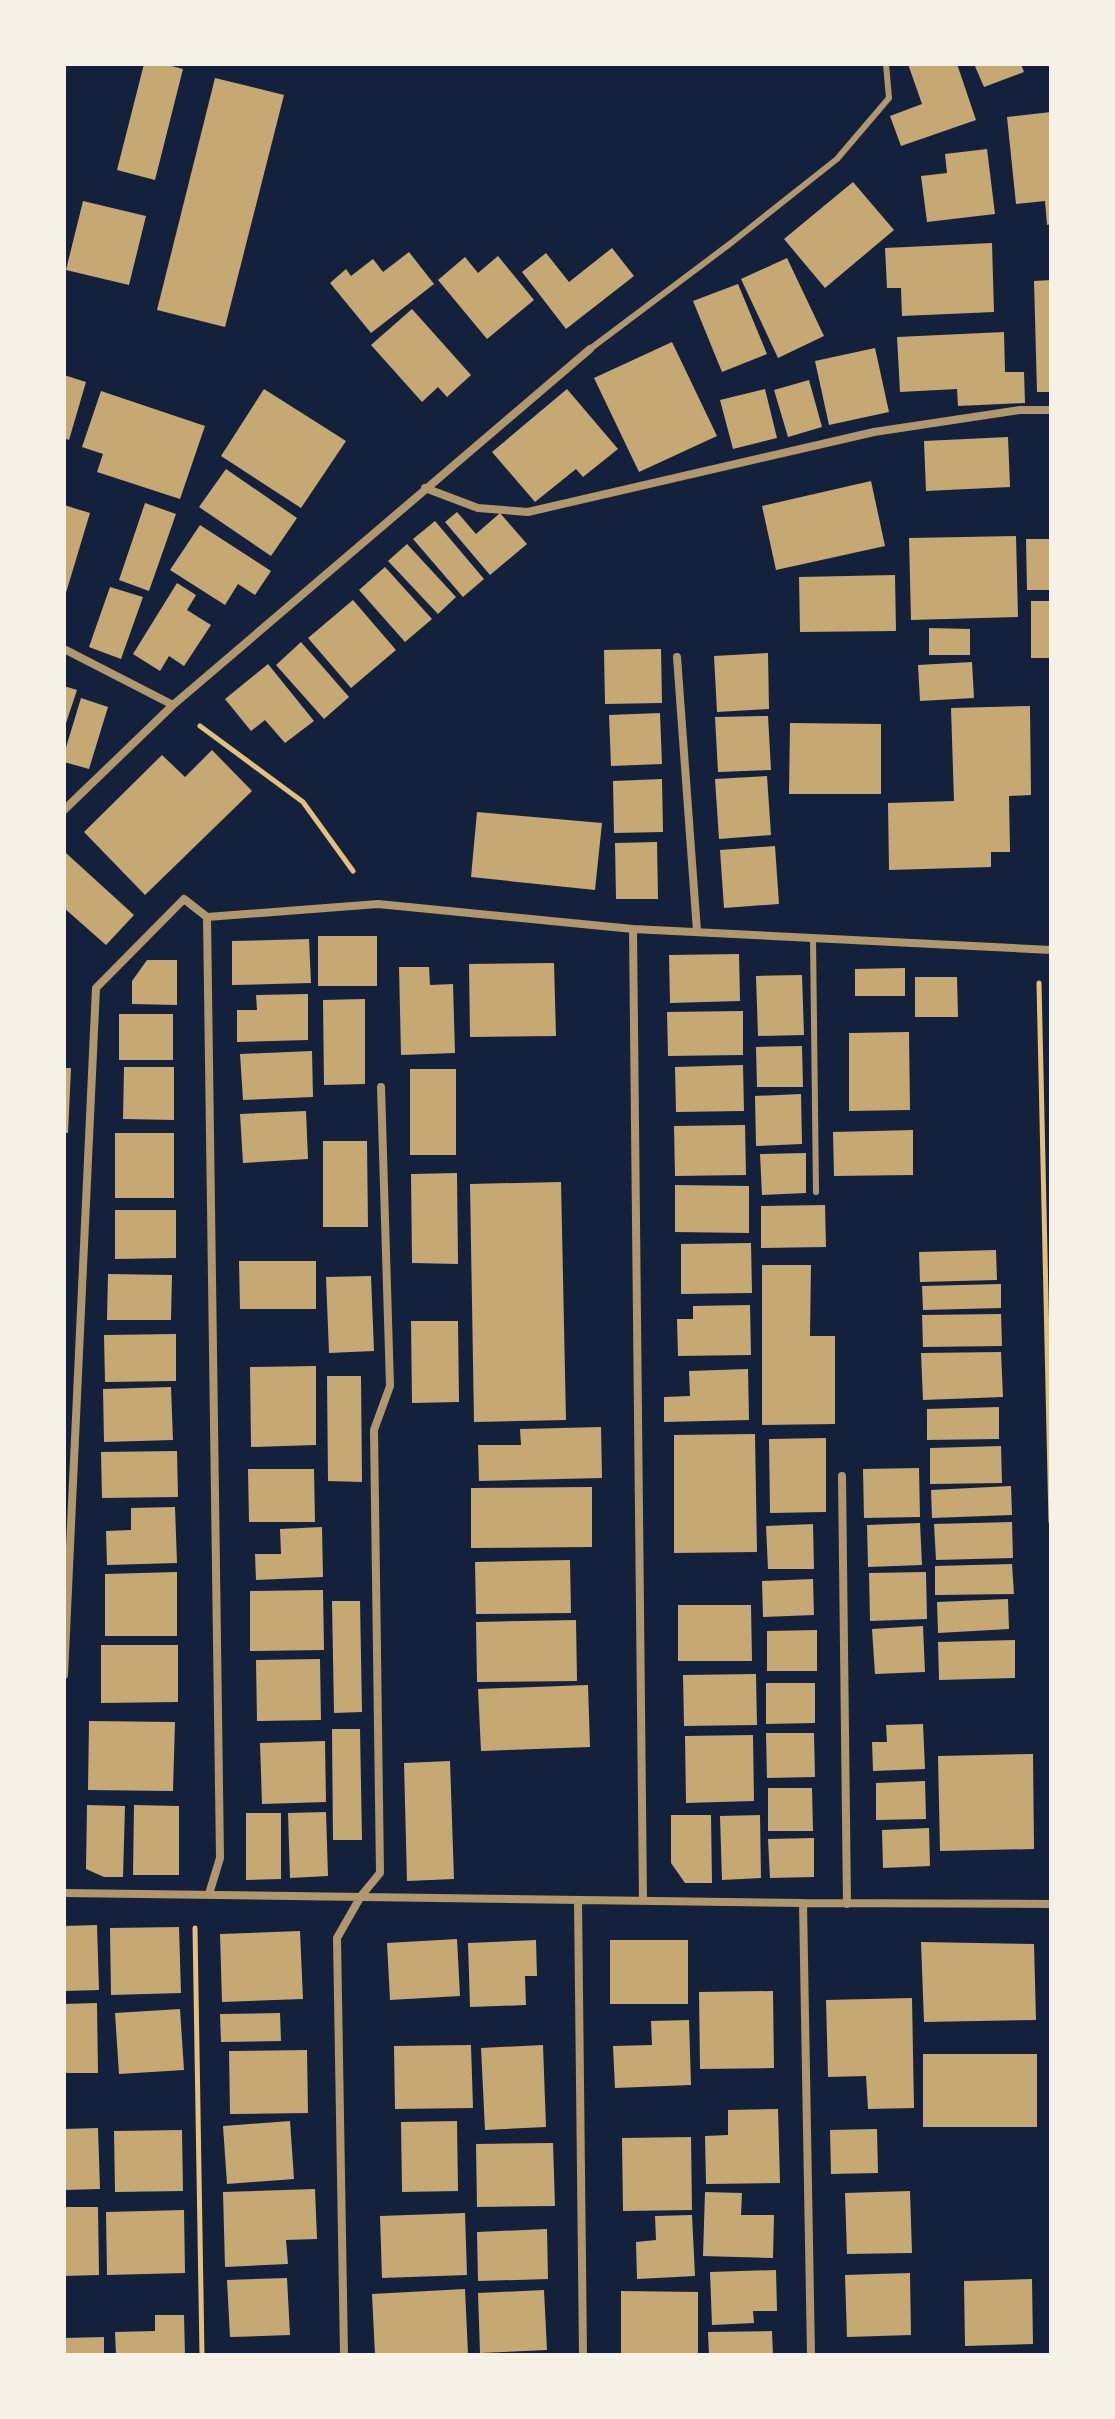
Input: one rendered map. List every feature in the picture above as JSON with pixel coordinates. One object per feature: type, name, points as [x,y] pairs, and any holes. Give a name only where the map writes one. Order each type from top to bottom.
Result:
[{"type":"street","points":[[64,810],[173,705],[590,349]]},
{"type":"street","points":[[425,488],[478,508],[528,512],[874,432],[1020,410],[1051,410]]},
{"type":"street","points":[[64,649],[173,705]]},
{"type":"street","points":[[677,657],[697,931]]},
{"type":"street","points":[[64,1675],[96,988],[184,899],[207,917],[378,904],[633,929],[1051,950]]},
{"type":"street","points":[[207,917],[220,1858],[209,1894]]},
{"type":"street","points":[[633,929],[643,1901]]},
{"type":"street","points":[[344,2355],[337,1938],[361,1896],[380,1873],[374,1430],[390,1386],[381,1087]]},
{"type":"street","points":[[842,1476],[847,1904]]},
{"type":"street","points":[[64,1893],[1051,1904]]},
{"type":"street","points":[[578,1900],[583,2355]]},
{"type":"street","points":[[803,1903],[811,2355]]},
{"type":"lane","points":[[590,349],[837,159],[889,98],[886,64]]},
{"type":"lane","points":[[813,938],[816,1192]]},
{"type":"path","points":[[173,705],[303,802],[378,904]]},
{"type":"path","points":[[1038,950],[1051,1522]]},
{"type":"path","points":[[202,2355],[194,1930],[209,1894]]},
{"type":"building","points":[[144,64],[164,64],[183,69],[155,180],[117,170]]},
{"type":"building","points":[[908,64],[957,64],[976,120],[901,146],[890,116],[922,104]]},
{"type":"building","points":[[974,64],[1021,64],[1024,72],[984,87]]},
{"type":"building","points":[[215,78],[284,95],[225,327],[157,310]]},
{"type":"building","points":[[1051,112],[1051,224],[1047,225],[1045,201],[1016,204],[1007,117]]},
{"type":"building","points":[[987,149],[995,214],[927,222],[921,176],[947,173],[945,154]]},
{"type":"building","points":[[853,182],[894,230],[825,288],[784,239]]},
{"type":"building","points":[[83,201],[146,216],[129,285],[66,270]]},
{"type":"building","points":[[992,243],[994,312],[902,316],[901,288],[887,288],[885,248]]},
{"type":"building","points":[[612,248],[634,276],[566,329],[522,272],[546,253],[569,282]]},
{"type":"building","points":[[409,252],[434,284],[371,333],[330,283],[346,269],[351,276],[373,259],[383,272]]},
{"type":"building","points":[[498,256],[534,300],[487,339],[438,280],[465,257],[478,273]]},
{"type":"building","points":[[787,258],[824,336],[778,358],[741,279]]},
{"type":"building","points":[[1051,280],[1051,392],[1037,392],[1034,281]]},
{"type":"building","points":[[738,284],[767,354],[722,372],[693,301]]},
{"type":"building","points":[[412,309],[471,375],[447,397],[438,387],[422,402],[371,345]]},
{"type":"building","points":[[1004,332],[1005,372],[1024,372],[1025,403],[958,406],[957,389],[900,392],[897,337]]},
{"type":"building","points":[[672,342],[717,436],[639,472],[594,378]]},
{"type":"building","points":[[875,348],[889,412],[829,425],[815,361]]},
{"type":"building","points":[[64,375],[86,382],[69,440],[64,438]]},
{"type":"building","points":[[809,380],[822,427],[788,437],[774,390]]},
{"type":"building","points":[[264,389],[346,441],[301,508],[221,456]]},
{"type":"building","points":[[567,389],[618,449],[583,477],[576,469],[535,502],[492,452]]},
{"type":"building","points":[[765,389],[777,438],[733,449],[720,400]]},
{"type":"building","points":[[101,391],[205,426],[180,499],[97,472],[103,454],[82,447]]},
{"type":"building","points":[[1008,437],[1010,487],[926,491],[924,441]]},
{"type":"building","points":[[226,469],[297,518],[271,556],[199,507]]},
{"type":"building","points":[[871,481],[885,546],[776,570],[762,506]]},
{"type":"building","points":[[145,503],[176,514],[149,591],[119,580]]},
{"type":"building","points":[[64,505],[90,513],[65,596],[64,596]]},
{"type":"building","points":[[457,512],[476,534],[500,513],[527,544],[490,575],[445,522]]},
{"type":"building","points":[[435,521],[484,579],[463,597],[413,539]]},
{"type":"building","points":[[200,525],[271,571],[255,595],[238,584],[225,605],[170,570]]},
{"type":"building","points":[[1016,536],[1018,617],[911,620],[909,538]]},
{"type":"building","points":[[1026,539],[1051,539],[1051,590],[1027,590]]},
{"type":"building","points":[[407,544],[456,597],[438,614],[388,561]]},
{"type":"building","points":[[385,567],[432,619],[405,642],[359,590]]},
{"type":"building","points":[[895,575],[896,631],[800,632],[799,577]]},
{"type":"building","points":[[177,583],[196,595],[187,610],[211,625],[184,666],[169,656],[160,671],[133,654]]},
{"type":"building","points":[[110,587],[143,597],[121,659],[89,647]]},
{"type":"building","points":[[353,600],[396,650],[351,688],[308,638]]},
{"type":"building","points":[[1031,601],[1051,601],[1051,658],[1031,658]]},
{"type":"building","points":[[929,628],[970,629],[970,655],[929,655]]},
{"type":"building","points":[[301,642],[349,697],[324,719],[276,665]]},
{"type":"building","points":[[661,649],[662,703],[605,704],[604,650]]},
{"type":"building","points":[[768,653],[769,709],[717,712],[714,656]]},
{"type":"building","points":[[972,662],[974,698],[920,701],[918,665]]},
{"type":"building","points":[[268,664],[314,721],[285,743],[265,720],[251,731],[225,699]]},
{"type":"building","points":[[64,686],[77,690],[65,726],[64,726]]},
{"type":"building","points":[[81,698],[108,707],[89,769],[64,762]]},
{"type":"building","points":[[1030,706],[1031,795],[1009,796],[1010,852],[991,852],[991,867],[889,870],[888,803],[954,801],[951,708]]},
{"type":"building","points":[[660,713],[662,764],[611,766],[609,715]]},
{"type":"building","points":[[768,716],[771,770],[718,772],[715,717]]},
{"type":"building","points":[[790,723],[881,724],[881,794],[789,794]]},
{"type":"building","points":[[212,750],[252,791],[145,895],[84,832],[162,755],[185,777]]},
{"type":"building","points":[[767,776],[771,835],[719,839],[715,779]]},
{"type":"building","points":[[662,779],[663,832],[614,833],[613,781]]},
{"type":"building","points":[[477,812],[602,823],[595,890],[471,877]]},
{"type":"building","points":[[657,842],[658,899],[616,899],[615,843]]},
{"type":"building","points":[[775,846],[779,904],[724,908],[720,850]]},
{"type":"building","points":[[66,853],[134,915],[106,945],[64,908]]},
{"type":"building","points":[[318,936],[377,936],[377,986],[318,986]]},
{"type":"building","points":[[309,939],[311,983],[232,985],[232,941]]},
{"type":"building","points":[[739,954],[740,1001],[670,1003],[669,955]]},
{"type":"building","points":[[147,960],[177,960],[177,1005],[132,1004],[132,981]]},
{"type":"building","points":[[554,963],[556,1036],[470,1037],[469,964]]},
{"type":"building","points":[[399,967],[429,967],[430,985],[453,984],[455,1053],[401,1055]]},
{"type":"building","points":[[905,968],[905,996],[855,996],[855,969]]},
{"type":"building","points":[[802,975],[804,1035],[758,1036],[756,976]]},
{"type":"building","points":[[915,977],[957,977],[958,1017],[915,1017]]},
{"type":"building","points":[[308,994],[308,1040],[237,1042],[237,1010],[257,1010],[256,995]]},
{"type":"building","points":[[365,999],[365,1084],[324,1085],[323,1000]]},
{"type":"building","points":[[743,1011],[743,1055],[668,1056],[667,1012]]},
{"type":"building","points":[[119,1014],[173,1014],[173,1060],[119,1060]]},
{"type":"building","points":[[909,1032],[910,1110],[849,1111],[849,1033]]},
{"type":"building","points":[[802,1046],[803,1087],[757,1087],[756,1047]]},
{"type":"building","points":[[312,1051],[313,1097],[243,1100],[240,1054]]},
{"type":"building","points":[[743,1065],[744,1111],[676,1112],[675,1067]]},
{"type":"building","points":[[124,1067],[174,1067],[174,1120],[123,1119]]},
{"type":"building","points":[[64,1068],[71,1068],[68,1133],[64,1133]]},
{"type":"building","points":[[410,1069],[456,1069],[456,1155],[410,1155]]},
{"type":"building","points":[[801,1094],[802,1144],[756,1146],[755,1096]]},
{"type":"building","points":[[306,1111],[308,1159],[243,1163],[240,1114]]},
{"type":"building","points":[[745,1125],[746,1175],[675,1176],[674,1126]]},
{"type":"building","points":[[913,1130],[913,1175],[834,1176],[833,1132]]},
{"type":"building","points":[[115,1133],[174,1133],[174,1198],[115,1198]]},
{"type":"building","points":[[323,1141],[367,1141],[368,1227],[323,1227]]},
{"type":"building","points":[[806,1153],[806,1193],[762,1195],[760,1154]]},
{"type":"building","points":[[457,1173],[458,1264],[412,1263],[411,1174]]},
{"type":"building","points":[[561,1182],[566,1420],[474,1422],[470,1184]]},
{"type":"building","points":[[675,1185],[749,1186],[749,1233],[675,1232]]},
{"type":"building","points":[[825,1205],[826,1247],[761,1248],[761,1206]]},
{"type":"building","points":[[115,1210],[176,1210],[176,1258],[115,1259]]},
{"type":"building","points":[[751,1243],[752,1293],[681,1294],[681,1244]]},
{"type":"building","points":[[996,1250],[997,1280],[920,1282],[919,1252]]},
{"type":"building","points":[[239,1261],[316,1261],[316,1309],[240,1309]]},
{"type":"building","points":[[762,1265],[811,1265],[810,1336],[835,1336],[835,1424],[762,1425]]},
{"type":"building","points":[[108,1274],[172,1275],[171,1320],[107,1320]]},
{"type":"building","points":[[371,1276],[374,1351],[329,1353],[326,1277]]},
{"type":"building","points":[[1001,1284],[1001,1308],[923,1310],[922,1286]]},
{"type":"building","points":[[750,1305],[751,1355],[678,1356],[677,1319],[693,1319],[693,1306]]},
{"type":"building","points":[[1001,1314],[1002,1346],[923,1347],[922,1315]]},
{"type":"building","points":[[411,1321],[458,1321],[459,1402],[412,1403]]},
{"type":"building","points":[[176,1334],[176,1381],[105,1382],[104,1335]]},
{"type":"building","points":[[1001,1352],[1003,1397],[923,1400],[921,1353]]},
{"type":"building","points":[[316,1366],[316,1445],[251,1447],[250,1367]]},
{"type":"building","points":[[748,1369],[749,1420],[664,1422],[664,1397],[690,1396],[689,1371]]},
{"type":"building","points":[[327,1376],[361,1376],[362,1482],[328,1481]]},
{"type":"building","points":[[171,1387],[173,1440],[104,1442],[103,1389]]},
{"type":"building","points":[[999,1407],[999,1439],[927,1440],[927,1409]]},
{"type":"building","points":[[601,1427],[602,1478],[479,1481],[478,1445],[521,1445],[520,1429]]},
{"type":"building","points":[[755,1434],[757,1552],[674,1553],[674,1435]]},
{"type":"building","points":[[826,1438],[826,1512],[770,1513],[769,1439]]},
{"type":"building","points":[[1001,1446],[1002,1483],[930,1484],[930,1448]]},
{"type":"building","points":[[177,1451],[178,1497],[102,1498],[101,1452]]},
{"type":"building","points":[[919,1468],[920,1517],[864,1518],[863,1469]]},
{"type":"building","points":[[248,1469],[314,1469],[315,1522],[249,1522]]},
{"type":"building","points":[[1011,1486],[1012,1515],[932,1518],[931,1490]]},
{"type":"building","points":[[592,1487],[592,1547],[471,1548],[471,1488]]},
{"type":"building","points":[[175,1507],[177,1563],[107,1565],[106,1531],[131,1530],[131,1508]]},
{"type":"building","points":[[1012,1522],[1013,1558],[936,1560],[934,1524]]},
{"type":"building","points":[[920,1523],[922,1565],[868,1567],[867,1525]]},
{"type":"building","points":[[813,1524],[814,1569],[768,1569],[766,1526]]},
{"type":"building","points":[[322,1527],[323,1577],[256,1580],[255,1554],[281,1554],[280,1529]]},
{"type":"building","points":[[570,1560],[571,1613],[476,1614],[475,1562]]},
{"type":"building","points":[[1012,1564],[1014,1594],[935,1595],[935,1566]]},
{"type":"building","points":[[177,1572],[177,1636],[105,1636],[105,1574]]},
{"type":"building","points":[[926,1572],[927,1619],[870,1621],[869,1573]]},
{"type":"building","points":[[813,1579],[814,1615],[763,1617],[762,1581]]},
{"type":"building","points":[[323,1590],[324,1650],[250,1651],[250,1591]]},
{"type":"building","points":[[1008,1599],[1009,1629],[938,1633],[937,1602]]},
{"type":"building","points":[[332,1601],[360,1601],[362,1712],[334,1713]]},
{"type":"building","points":[[678,1605],[751,1605],[752,1661],[678,1661]]},
{"type":"building","points":[[576,1620],[577,1681],[477,1682],[476,1622]]},
{"type":"building","points":[[923,1626],[925,1672],[875,1674],[872,1629]]},
{"type":"building","points":[[817,1630],[817,1671],[767,1671],[767,1631]]},
{"type":"building","points":[[1015,1640],[1015,1678],[939,1680],[938,1642]]},
{"type":"building","points":[[101,1645],[178,1645],[178,1702],[101,1703]]},
{"type":"building","points":[[320,1659],[321,1720],[257,1721],[256,1660]]},
{"type":"building","points":[[756,1674],[757,1725],[684,1726],[683,1675]]},
{"type":"building","points":[[766,1683],[815,1683],[815,1723],[766,1724]]},
{"type":"building","points":[[588,1685],[590,1747],[481,1751],[478,1689]]},
{"type":"building","points":[[89,1721],[175,1722],[173,1791],[88,1790]]},
{"type":"building","points":[[923,1724],[925,1769],[873,1771],[872,1742],[887,1742],[886,1725]]},
{"type":"building","points":[[332,1729],[360,1729],[362,1840],[333,1840]]},
{"type":"building","points":[[766,1733],[814,1733],[815,1777],[767,1778]]},
{"type":"building","points":[[753,1735],[754,1801],[686,1803],[685,1736]]},
{"type":"building","points":[[325,1741],[326,1802],[262,1804],[260,1743]]},
{"type":"building","points":[[1033,1754],[1034,1849],[940,1851],[938,1756]]},
{"type":"building","points":[[450,1761],[454,1879],[407,1881],[404,1763]]},
{"type":"building","points":[[925,1781],[926,1819],[876,1820],[876,1783]]},
{"type":"building","points":[[768,1788],[812,1788],[813,1831],[768,1831]]},
{"type":"building","points":[[87,1805],[125,1806],[123,1877],[104,1877],[86,1869]]},
{"type":"building","points":[[134,1805],[179,1806],[179,1875],[133,1875]]},
{"type":"building","points":[[326,1812],[328,1876],[290,1878],[288,1813]]},
{"type":"building","points":[[246,1813],[281,1813],[281,1879],[246,1880]]},
{"type":"building","points":[[671,1815],[711,1815],[712,1883],[685,1883],[671,1863]]},
{"type":"building","points":[[760,1815],[761,1878],[722,1880],[720,1816]]},
{"type":"building","points":[[929,1828],[930,1866],[883,1868],[882,1830]]},
{"type":"building","points":[[814,1838],[814,1877],[770,1878],[768,1839]]},
{"type":"building","points":[[97,1925],[99,1990],[64,1991],[64,1926]]},
{"type":"building","points":[[179,1927],[181,1993],[111,1995],[110,1928]]},
{"type":"building","points":[[300,1931],[303,1999],[222,2002],[220,1934]]},
{"type":"building","points":[[457,1939],[460,1996],[390,2000],[387,1943]]},
{"type":"building","points":[[536,1940],[537,1976],[525,1976],[526,2005],[470,2007],[468,1943]]},
{"type":"building","points":[[610,1940],[688,1940],[688,2004],[610,2004]]},
{"type":"building","points":[[921,1942],[1034,1944],[1036,2020],[924,2022]]},
{"type":"building","points":[[773,1991],[774,2068],[700,2069],[699,1992]]},
{"type":"building","points":[[912,1998],[914,2108],[868,2109],[866,2076],[828,2077],[826,2000]]},
{"type":"building","points":[[97,2003],[98,2073],[64,2073],[64,2004]]},
{"type":"building","points":[[180,2009],[184,2070],[119,2074],[115,2013]]},
{"type":"building","points":[[280,2013],[281,2041],[221,2042],[220,2014]]},
{"type":"building","points":[[689,2020],[691,2085],[615,2088],[613,2046],[652,2045],[651,2021]]},
{"type":"building","points":[[471,2045],[473,2108],[395,2109],[394,2046]]},
{"type":"building","points":[[543,2045],[546,2127],[485,2130],[481,2048]]},
{"type":"building","points":[[307,2050],[308,2113],[230,2114],[229,2051]]},
{"type":"building","points":[[923,2054],[1037,2054],[1037,2127],[923,2127]]},
{"type":"building","points":[[778,2109],[780,2183],[706,2184],[705,2136],[728,2135],[728,2110]]},
{"type":"building","points":[[290,2121],[294,2179],[227,2184],[223,2126]]},
{"type":"building","points":[[457,2121],[458,2191],[402,2192],[401,2122]]},
{"type":"building","points":[[98,2128],[100,2189],[64,2190],[64,2129]]},
{"type":"building","points":[[877,2129],[878,2173],[831,2174],[830,2130]]},
{"type":"building","points":[[182,2130],[183,2191],[115,2192],[114,2131]]},
{"type":"building","points":[[691,2137],[692,2210],[623,2211],[622,2138]]},
{"type":"building","points":[[553,2143],[555,2206],[477,2207],[476,2144]]},
{"type":"building","points":[[315,2189],[317,2239],[286,2240],[288,2264],[225,2267],[223,2192]]},
{"type":"building","points":[[910,2191],[912,2253],[847,2254],[845,2193]]},
{"type":"building","points":[[705,2192],[742,2193],[741,2215],[774,2215],[773,2258],[703,2256]]},
{"type":"building","points":[[64,2207],[98,2207],[99,2275],[64,2276]]},
{"type":"building","points":[[184,2210],[185,2273],[107,2275],[106,2212]]},
{"type":"building","points":[[465,2213],[467,2275],[382,2278],[380,2216]]},
{"type":"building","points":[[692,2215],[695,2276],[637,2279],[636,2242],[656,2240],[655,2216]]},
{"type":"building","points":[[547,2229],[548,2279],[478,2281],[477,2232]]},
{"type":"building","points":[[776,2270],[777,2311],[753,2311],[754,2323],[712,2325],[710,2272]]},
{"type":"building","points":[[910,2273],[911,2335],[847,2337],[845,2275]]},
{"type":"building","points":[[287,2278],[290,2335],[230,2337],[227,2280]]},
{"type":"building","points":[[1032,2279],[1033,2344],[965,2346],[964,2281]]},
{"type":"building","points":[[465,2289],[468,2354],[375,2355],[372,2294]]},
{"type":"building","points":[[544,2290],[547,2350],[480,2353],[478,2293]]},
{"type":"building","points":[[621,2291],[698,2292],[698,2355],[621,2354]]},
{"type":"building","points":[[155,2315],[184,2315],[185,2355],[116,2355],[115,2332],[155,2331]]},
{"type":"building","points":[[772,2331],[773,2355],[709,2355],[708,2332]]},
{"type":"building","points":[[104,2337],[104,2355],[64,2355],[64,2338]]}]
